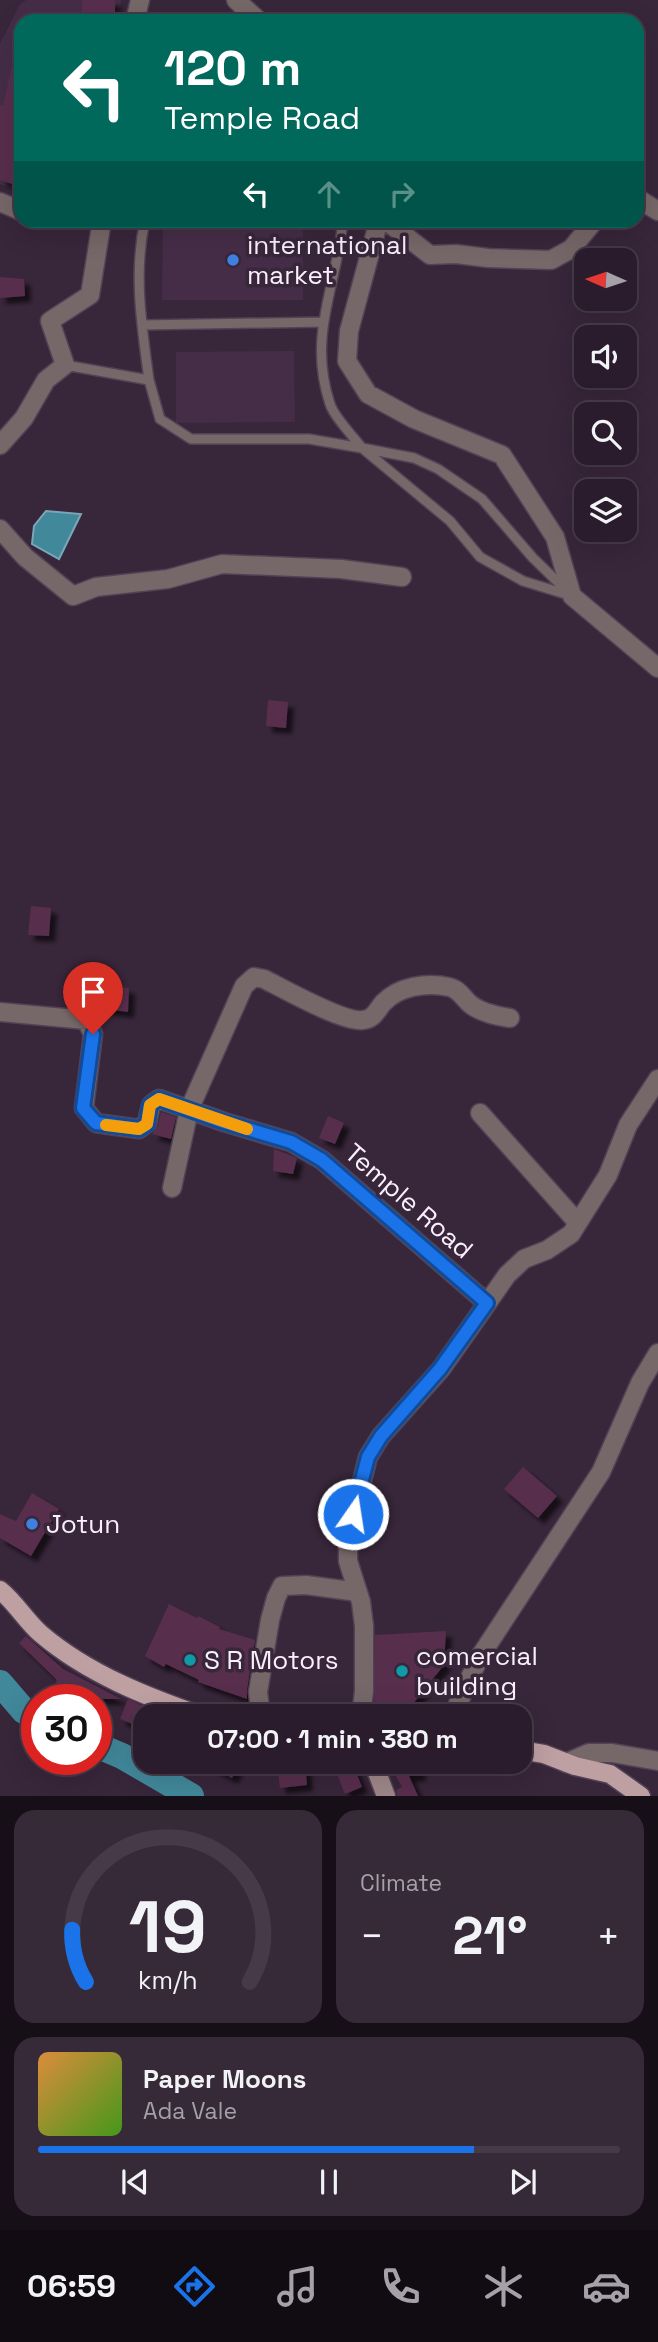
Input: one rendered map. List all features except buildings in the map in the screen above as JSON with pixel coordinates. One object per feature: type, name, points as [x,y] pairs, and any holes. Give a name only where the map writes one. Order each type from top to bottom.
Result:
[{"type":"main road","points":[[0,1590],[38,1632],[65,1653],[97,1673],[173,1704]]},
{"type":"main road","points":[[532,1752],[610,1774],[641,1796]]},
{"type":"main road","points":[[378,1774],[386,1796]]},
{"type":"street","points":[[236,0],[251,14]]},
{"type":"street","points":[[0,444],[24,418],[47,380],[65,365],[50,321],[90,295],[101,228]]},
{"type":"street","points":[[377,228],[349,331],[347,361],[369,394],[414,419],[502,455],[555,537],[572,596],[658,668]]},
{"type":"street","points":[[395,228],[430,255],[551,260],[571,249],[588,228]]},
{"type":"street","points":[[0,529],[25,557],[73,596],[96,587],[168,579],[222,564],[341,569],[402,577]]},
{"type":"street","points":[[172,1188],[189,1110],[244,986],[254,977],[264,979],[345,1018],[364,1020],[375,1015],[384,1002],[410,986],[450,987],[461,993],[471,1005],[492,1015],[510,1018]]},
{"type":"street","name":"Temple Road","points":[[0,1013],[86,1020],[93,1034],[83,1108],[96,1123],[139,1129],[147,1124],[150,1105],[159,1099],[291,1142],[322,1160],[487,1303]]},
{"type":"street","points":[[362,1704],[363,1626],[358,1592],[348,1562],[348,1537],[368,1457],[381,1436],[440,1369],[507,1275],[524,1259],[547,1250],[571,1234],[608,1175],[628,1125],[658,1079]]},
{"type":"street","points":[[480,1113],[578,1223]]},
{"type":"street","points":[[458,1704],[478,1658],[601,1472],[640,1383],[658,1353]]},
{"type":"street","points":[[259,1704],[258,1692],[270,1620],[282,1586],[306,1585],[358,1592]]},
{"type":"street","points":[[566,1763],[589,1753],[612,1753],[658,1761]]},
{"type":"lane","points":[[143,228],[140,240],[139,299],[149,380],[160,419],[191,439],[309,439],[414,458],[438,469],[482,499],[533,558],[572,596]]},
{"type":"lane","points":[[343,228],[327,297],[320,351],[330,406],[362,447],[450,521],[480,557],[523,581],[572,596]]},
{"type":"lane","points":[[142,325],[324,322]]},
{"type":"lane","points":[[65,365],[149,380]]},
{"type":"shaded area","points":[[26,0],[121,0],[120,14],[15,14],[20,4]]},
{"type":"shaded area","points":[[14,16],[14,189],[0,184],[0,44]]},
{"type":"shaded area","name":"international market","points":[[163,228],[303,228],[303,300],[162,300]]},
{"type":"shaded area","points":[[294,351],[295,422],[176,423],[176,352]]},
{"type":"water","points":[[46,511],[81,514],[59,559],[32,544],[34,526]]},
{"type":"waterway","points":[[0,1683],[21,1708]]},
{"type":"waterway","points":[[112,1752],[191,1796]]},
{"type":"slow traffic","points":[[106,1125],[139,1129],[147,1124],[150,1105],[159,1099],[247,1129]]},
{"type":"place","name":"international market","points":[[233,260]]},
{"type":"place","name":"Jotun","points":[[32,1524]]},
{"type":"place","name":"S R Motors","points":[[190,1660]]},
{"type":"place","name":"comercial building","points":[[402,1671]]},
{"type":"route","points":[[93,1034],[83,1108],[96,1123],[139,1129],[147,1124],[150,1105],[159,1099],[291,1142],[322,1160],[487,1303],[440,1369],[381,1436],[368,1457],[353,1514]]}]
